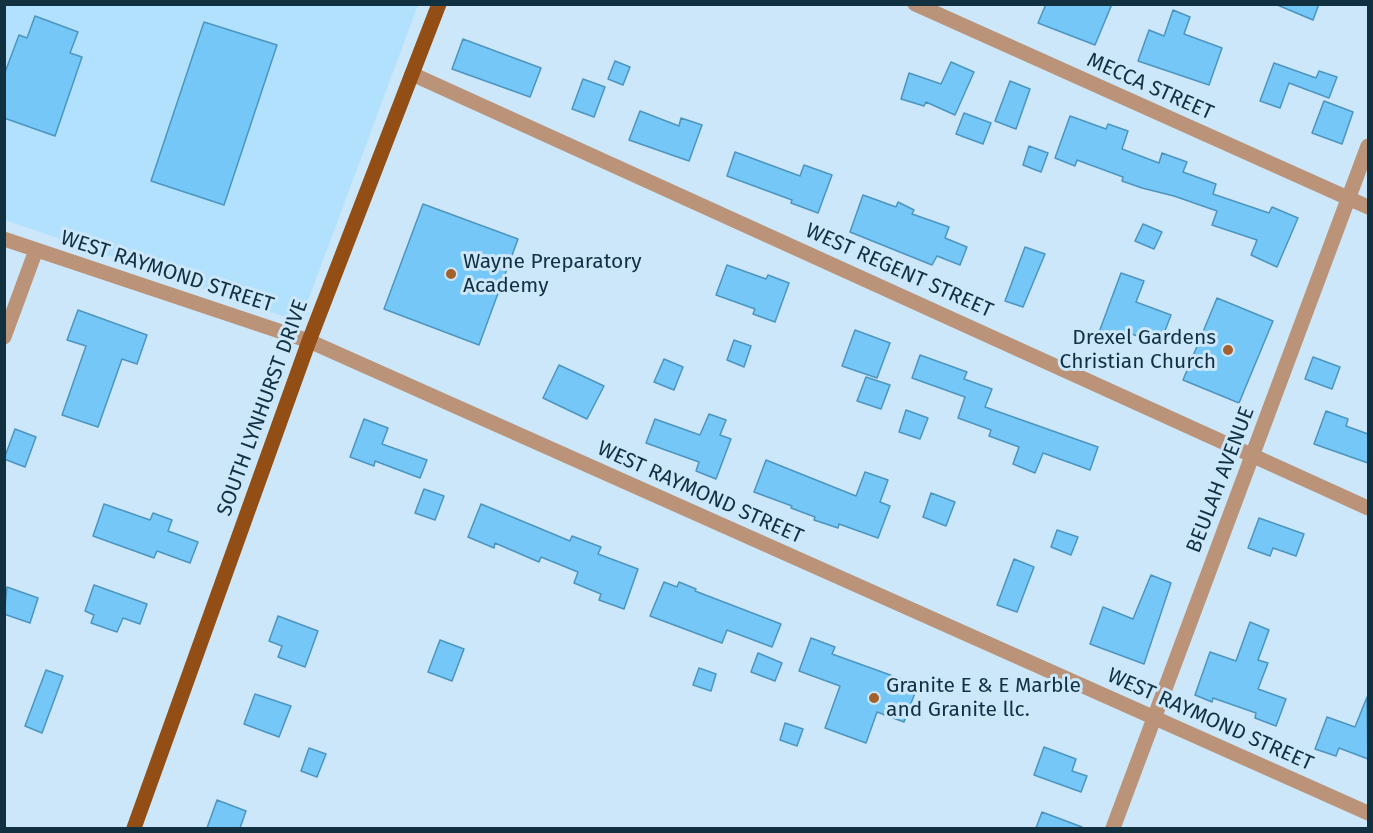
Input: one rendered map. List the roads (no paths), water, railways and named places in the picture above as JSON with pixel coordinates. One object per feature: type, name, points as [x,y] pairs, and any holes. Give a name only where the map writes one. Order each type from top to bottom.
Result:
[{"type":"main road","name":"SOUTH LYNHURST DRIVE","points":[[134,828],[309,341],[439,4]]},
{"type":"street","name":"MECCA STREET","points":[[915,4],[1368,207]]},
{"type":"street","name":"WEST REGENT STREET","points":[[412,74],[1368,508]]},
{"type":"street","name":"BEULAH AVENUE","points":[[1113,828],[1368,146]]},
{"type":"street","name":"WEST RAYMOND STREET","points":[[4,239],[309,341],[1368,813]]},
{"type":"street","points":[[4,337],[36,250]]},
{"type":"place","name":"Wayne Preparatory Academy","points":[[451,274]]},
{"type":"place","name":"Drexel Gardens Christian Church","points":[[1228,350]]},
{"type":"place","name":"Granite E & E Marble and Granite llc.","points":[[874,698]]}]
